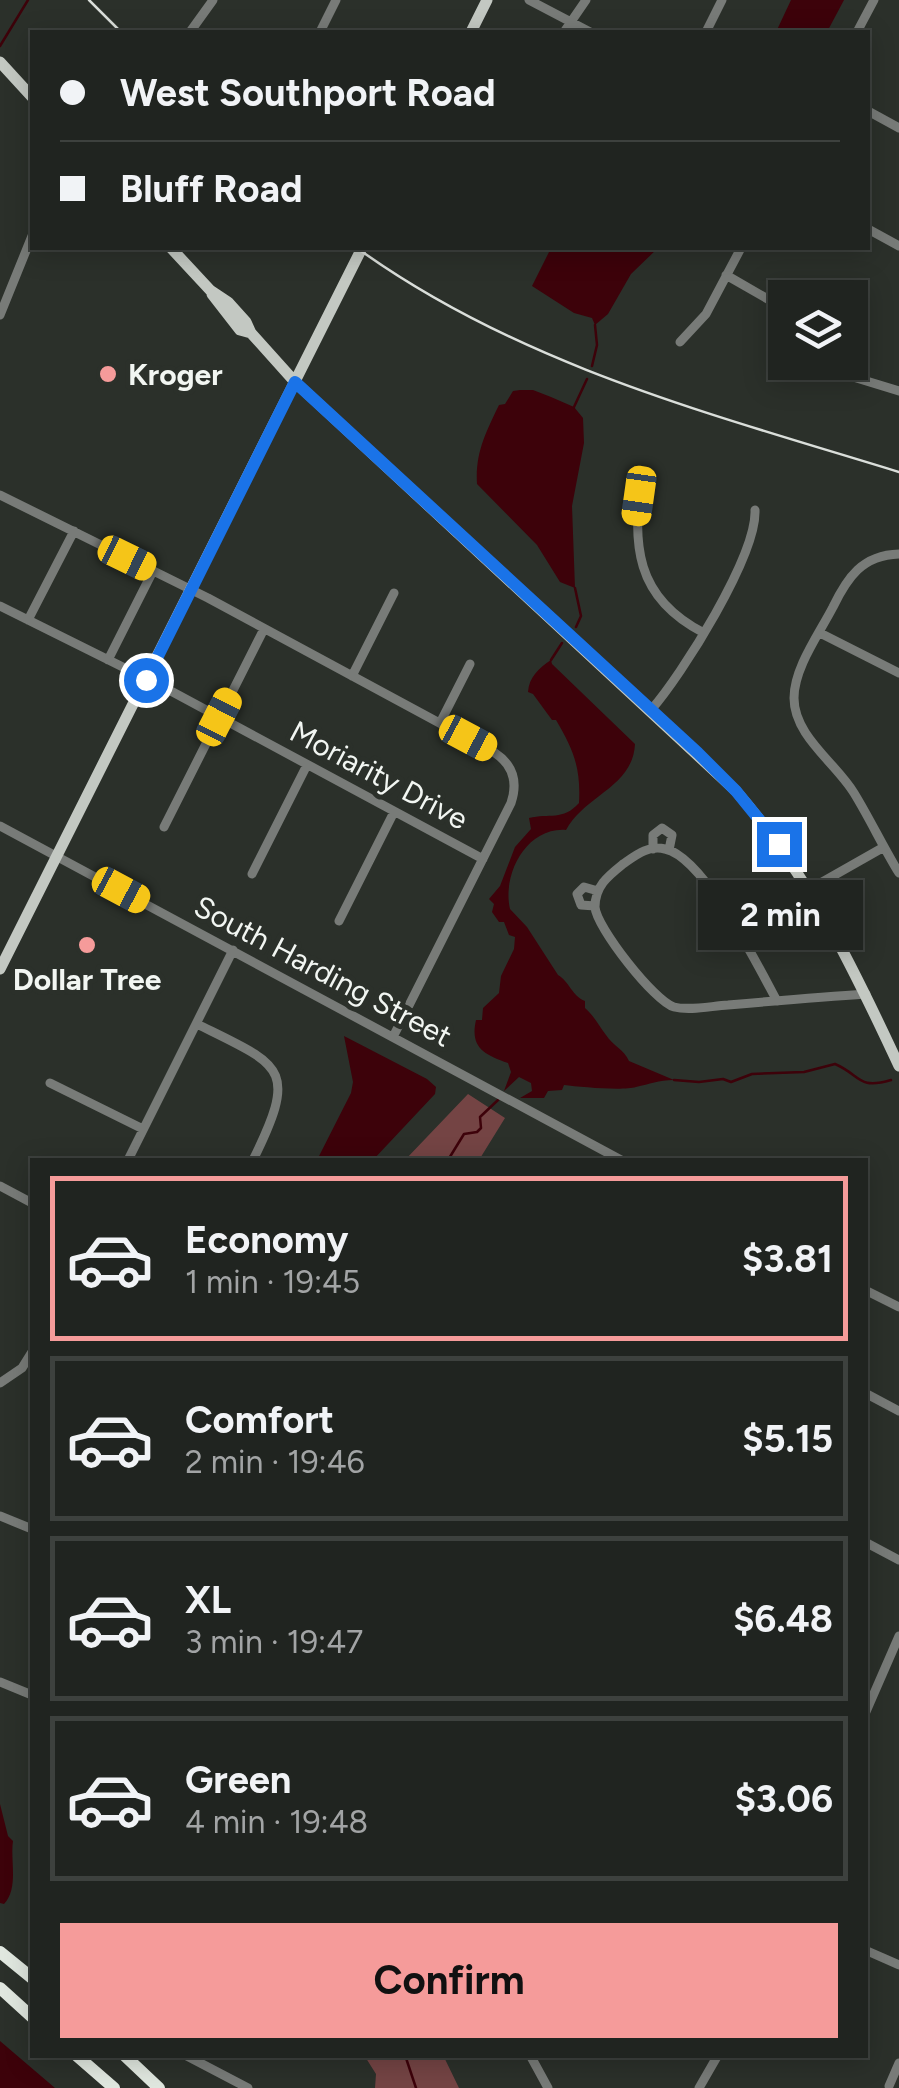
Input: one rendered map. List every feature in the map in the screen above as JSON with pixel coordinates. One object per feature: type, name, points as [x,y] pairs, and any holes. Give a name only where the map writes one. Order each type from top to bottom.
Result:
[{"type":"highway","points":[[0,1952],[30,1976]]},
{"type":"highway","points":[[0,1988],[30,2016]]},
{"type":"highway","points":[[0,1996],[30,2017]]},
{"type":"highway","points":[[79,2058],[114,2088]]},
{"type":"highway","points":[[127,2058],[159,2088]]},
{"type":"main road","points":[[472,30],[488,0]]},
{"type":"main road","points":[[4,66],[30,95]]},
{"type":"main road","points":[[173,250],[240,330],[251,333],[295,382],[736,791],[810,888],[899,1066]]},
{"type":"main road","points":[[0,969],[361,250]]},
{"type":"street","points":[[192,30],[213,0]]},
{"type":"street","points":[[321,30],[336,0]]},
{"type":"street","points":[[530,0],[587,30]]},
{"type":"street","points":[[565,30],[586,0]]},
{"type":"street","points":[[707,30],[722,0]]},
{"type":"street","points":[[858,30],[874,0]]},
{"type":"street","points":[[870,112],[899,128]]},
{"type":"street","points":[[870,230],[899,246]]},
{"type":"street","points":[[0,315],[30,241]]},
{"type":"street","points":[[680,342],[702,321],[740,250]]},
{"type":"street","points":[[726,275],[768,298]]},
{"type":"street","points":[[863,380],[899,391]]},
{"type":"street","points":[[641,475],[636,531],[646,575],[671,611],[704,633]]},
{"type":"street","points":[[0,495],[153,570],[498,754],[512,772],[512,799],[393,1037]]},
{"type":"street","points":[[651,710],[690,660],[751,539],[755,510]]},
{"type":"street","points":[[28,620],[74,532]]},
{"type":"street","points":[[899,554],[874,558],[860,566],[846,582],[798,675],[794,700],[804,731],[854,793],[899,873]]},
{"type":"street","points":[[108,660],[153,570]]},
{"type":"street","points":[[352,676],[394,593]]},
{"type":"street","name":"Moriarity Drive","points":[[0,606],[219,717],[482,859]]},
{"type":"street","points":[[164,827],[264,628]]},
{"type":"street","points":[[820,633],[899,673]]},
{"type":"street","points":[[440,723],[470,664]]},
{"type":"street","points":[[252,874],[307,765]]},
{"type":"street","points":[[340,921],[394,812]]},
{"type":"street","name":"South Harding Street","points":[[0,826],[617,1158]]},
{"type":"street","points":[[653,848],[652,835],[662,828],[672,836],[669,850]]},
{"type":"street","points":[[777,1001],[719,902],[684,860],[669,850],[653,848],[634,856],[607,877],[598,890],[596,906],[602,926],[664,1003],[685,1008],[777,1001],[866,994]]},
{"type":"street","points":[[810,888],[884,848]]},
{"type":"street","points":[[596,906],[582,906],[577,894],[584,887],[598,890]]},
{"type":"street","points":[[129,1158],[233,950]]},
{"type":"street","points":[[196,1024],[257,1055],[278,1078],[273,1120],[254,1158]]},
{"type":"street","points":[[50,1083],[143,1129]]},
{"type":"street","points":[[0,1186],[30,1202]]},
{"type":"street","points":[[868,1292],[899,1307]]},
{"type":"street","points":[[0,1383],[22,1368],[30,1355]]},
{"type":"street","points":[[868,1395],[899,1411]]},
{"type":"street","points":[[0,1516],[30,1528]]},
{"type":"street","points":[[868,1544],[899,1560]]},
{"type":"street","points":[[869,1694],[899,1636]]},
{"type":"street","points":[[0,1682],[30,1694]]},
{"type":"street","points":[[868,1951],[899,1965]]},
{"type":"street","points":[[191,2058],[248,2088]]},
{"type":"street","points":[[532,2058],[548,2088]]},
{"type":"street","points":[[700,2088],[716,2058]]},
{"type":"street","points":[[889,2086],[899,2063]]},
{"type":"shaded area","points":[[791,0],[844,0],[828,30],[777,30]]},
{"type":"shaded area","points":[[550,250],[656,250],[631,274],[608,314],[595,325],[592,318],[574,313],[532,286]]},
{"type":"shaded area","points":[[533,390],[574,407],[583,418],[584,443],[572,506],[575,588],[560,582],[537,545],[477,484],[480,452],[499,405],[505,404],[513,391]]},
{"type":"shaded area","points":[[551,660],[635,744],[632,759],[617,781],[574,818],[566,830],[539,836],[520,856],[510,882],[510,909],[629,1061],[674,1080],[622,1089],[564,1085],[562,1090],[548,1091],[544,1098],[520,1098],[532,1091],[531,1083],[519,1077],[504,1091],[511,1072],[508,1063],[480,1048],[475,1029],[476,1020],[482,1020],[483,1008],[499,993],[501,976],[514,949],[515,937],[509,935],[504,922],[499,922],[492,912],[494,904],[489,899],[500,886],[515,847],[531,829],[529,818],[561,814],[579,803],[577,769],[567,740],[556,720],[528,692],[535,673]]},
{"type":"shaded area","points":[[344,1036],[436,1087],[435,1094],[375,1158],[318,1158],[351,1093],[353,1082]]},
{"type":"shaded area","points":[[468,1094],[505,1118],[480,1158],[407,1158]]},
{"type":"shaded area","points":[[0,1804],[8,1836],[13,1841],[13,1882],[4,1904],[0,1903]]},
{"type":"shaded area","points":[[0,2041],[55,2088],[0,2088]]},
{"type":"shaded area","points":[[366,2058],[444,2058],[459,2088],[375,2088],[376,2074]]},
{"type":"waterway","points":[[0,46],[28,0]]},
{"type":"waterway","points":[[592,366],[597,345],[595,325]]},
{"type":"waterway","points":[[574,407],[587,379]]},
{"type":"waterway","points":[[575,588],[581,616],[576,627]]},
{"type":"waterway","points":[[551,660],[562,643]]},
{"type":"waterway","points":[[674,1080],[731,1082],[752,1074],[804,1072],[835,1064],[865,1082],[891,1080]]},
{"type":"waterway","points":[[449,1158],[464,1134],[481,1128],[480,1117],[498,1100]]},
{"type":"waterway","points":[[406,2058],[416,2088]]},
{"type":"railway","points":[[89,0],[119,30]]},
{"type":"railway","points":[[360,250],[419,289],[550,355],[688,406],[899,472]]},
{"type":"place","name":"Kroger","points":[[108,374]]},
{"type":"place","name":"Dollar Tree","points":[[87,945]]},
{"type":"route","points":[[146,680],[295,382],[698,753],[736,791],[779,844]]}]
